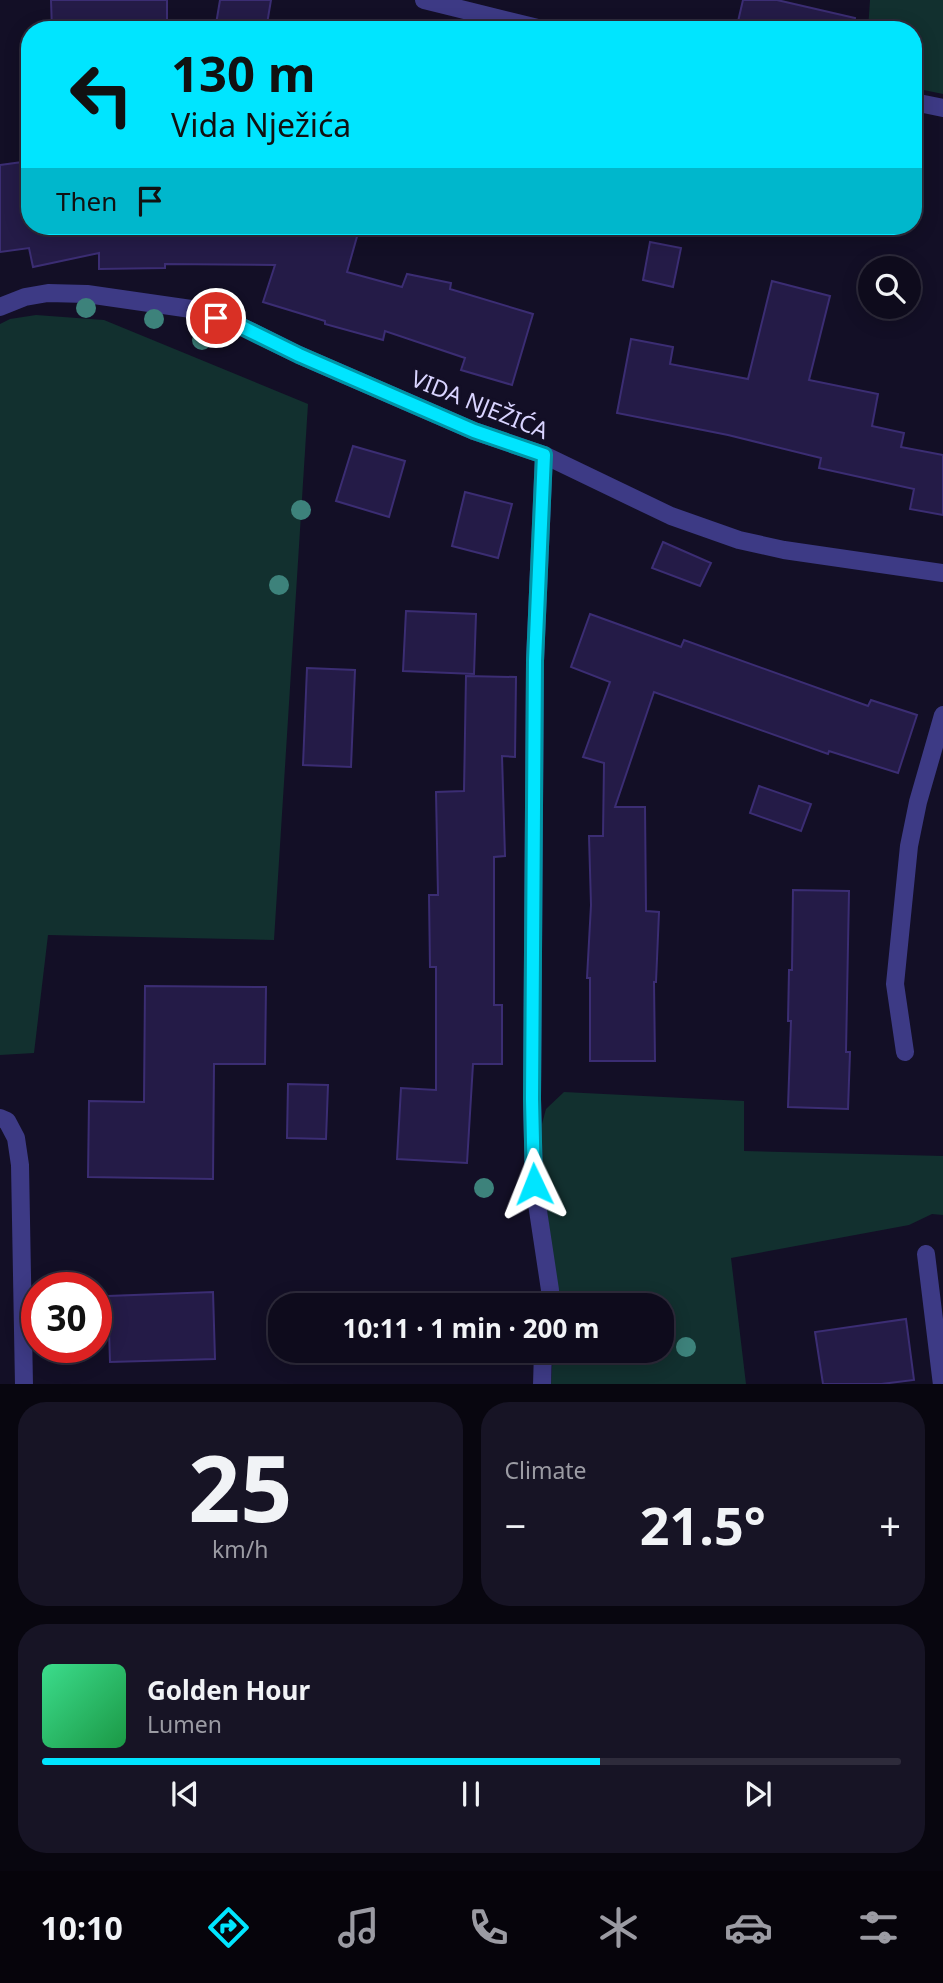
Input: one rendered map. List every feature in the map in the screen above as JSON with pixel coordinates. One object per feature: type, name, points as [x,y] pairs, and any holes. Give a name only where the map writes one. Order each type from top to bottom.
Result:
[{"type":"street","points":[[424,0],[509,21]]},
{"type":"street","points":[[922,104],[943,108]]},
{"type":"street","name":"VIDA NJEŽIĆA","points":[[0,307],[48,293],[87,294],[191,309],[242,327],[299,355],[474,431],[544,455],[671,516],[739,540],[797,552],[943,573]]},
{"type":"street","points":[[544,455],[535,661],[532,1099],[534,1184],[550,1293]]},
{"type":"street","points":[[905,1052],[895,984],[907,859],[913,821],[943,715]]},
{"type":"street","points":[[0,1118],[7,1121],[16,1138],[20,1165],[23,1384]]},
{"type":"street","points":[[926,1254],[942,1384]]},
{"type":"street","points":[[541,1384],[542,1363]]},
{"type":"green space","points":[[870,0],[943,0],[943,94],[922,90],[922,21],[869,21]]},
{"type":"green space","points":[[36,315],[104,320],[308,404],[274,940],[48,935],[34,1053],[0,1055],[0,324],[10,319]]},
{"type":"green space","points":[[564,1092],[744,1101],[744,1151],[943,1156],[943,1215],[932,1214],[909,1225],[731,1258],[746,1384],[551,1384],[552,1363],[674,1363],[674,1293],[557,1293],[542,1171],[542,1124],[546,1109]]},
{"type":"building","points":[[51,0],[167,0],[167,21],[52,21]]},
{"type":"building","points":[[220,0],[271,0],[268,21],[216,21]]},
{"type":"building","points":[[743,0],[777,0],[855,18],[854,21],[738,21]]},
{"type":"building","points":[[21,162],[21,235],[357,235],[347,272],[402,287],[407,274],[451,283],[450,289],[533,314],[512,385],[461,370],[465,358],[385,331],[383,340],[325,324],[325,321],[263,302],[275,265],[165,264],[165,268],[99,269],[99,253],[33,267],[29,248],[0,252],[0,165]]},
{"type":"building","points":[[650,242],[681,248],[673,287],[643,280]]},
{"type":"building","points":[[772,281],[830,296],[809,380],[878,394],[872,426],[904,433],[901,447],[943,455],[943,515],[910,509],[914,489],[819,468],[821,458],[728,435],[617,413],[631,339],[673,347],[670,364],[748,379]]},
{"type":"building","points":[[353,446],[405,461],[389,517],[336,501]]},
{"type":"building","points":[[465,492],[512,504],[498,558],[452,546]]},
{"type":"building","points":[[663,542],[711,563],[700,586],[652,568]]},
{"type":"building","points":[[406,611],[476,614],[474,674],[403,671]]},
{"type":"building","points":[[590,614],[681,647],[684,640],[868,706],[871,700],[917,715],[898,773],[829,751],[828,754],[654,692],[615,807],[645,807],[646,911],[659,912],[654,982],[655,1061],[590,1061],[590,978],[587,978],[591,905],[589,836],[603,836],[604,763],[583,757],[610,682],[571,667]]},
{"type":"building","points":[[307,668],[355,670],[351,767],[303,765]]},
{"type":"building","points":[[466,676],[516,677],[515,757],[502,756],[505,856],[494,857],[494,1005],[502,1005],[502,1064],[473,1064],[467,1163],[397,1159],[401,1088],[436,1090],[436,967],[430,967],[429,895],[438,895],[436,792],[464,791]]},
{"type":"building","points":[[759,786],[811,804],[801,831],[750,813]]},
{"type":"building","points":[[793,890],[849,891],[846,1052],[850,1052],[848,1109],[788,1107],[791,1021],[788,1021],[789,970],[792,970]]},
{"type":"building","points":[[145,986],[266,987],[265,1064],[214,1064],[213,1179],[88,1177],[89,1101],[144,1102]]},
{"type":"building","points":[[288,1084],[328,1085],[326,1139],[287,1138]]},
{"type":"building","points":[[213,1292],[215,1359],[112,1362],[112,1296]]},
{"type":"building","points":[[906,1319],[914,1380],[881,1384],[823,1384],[815,1332]]},
{"type":"route","points":[[216,318],[242,327],[299,355],[474,431],[544,455],[535,661],[532,1099],[534,1184]]}]
